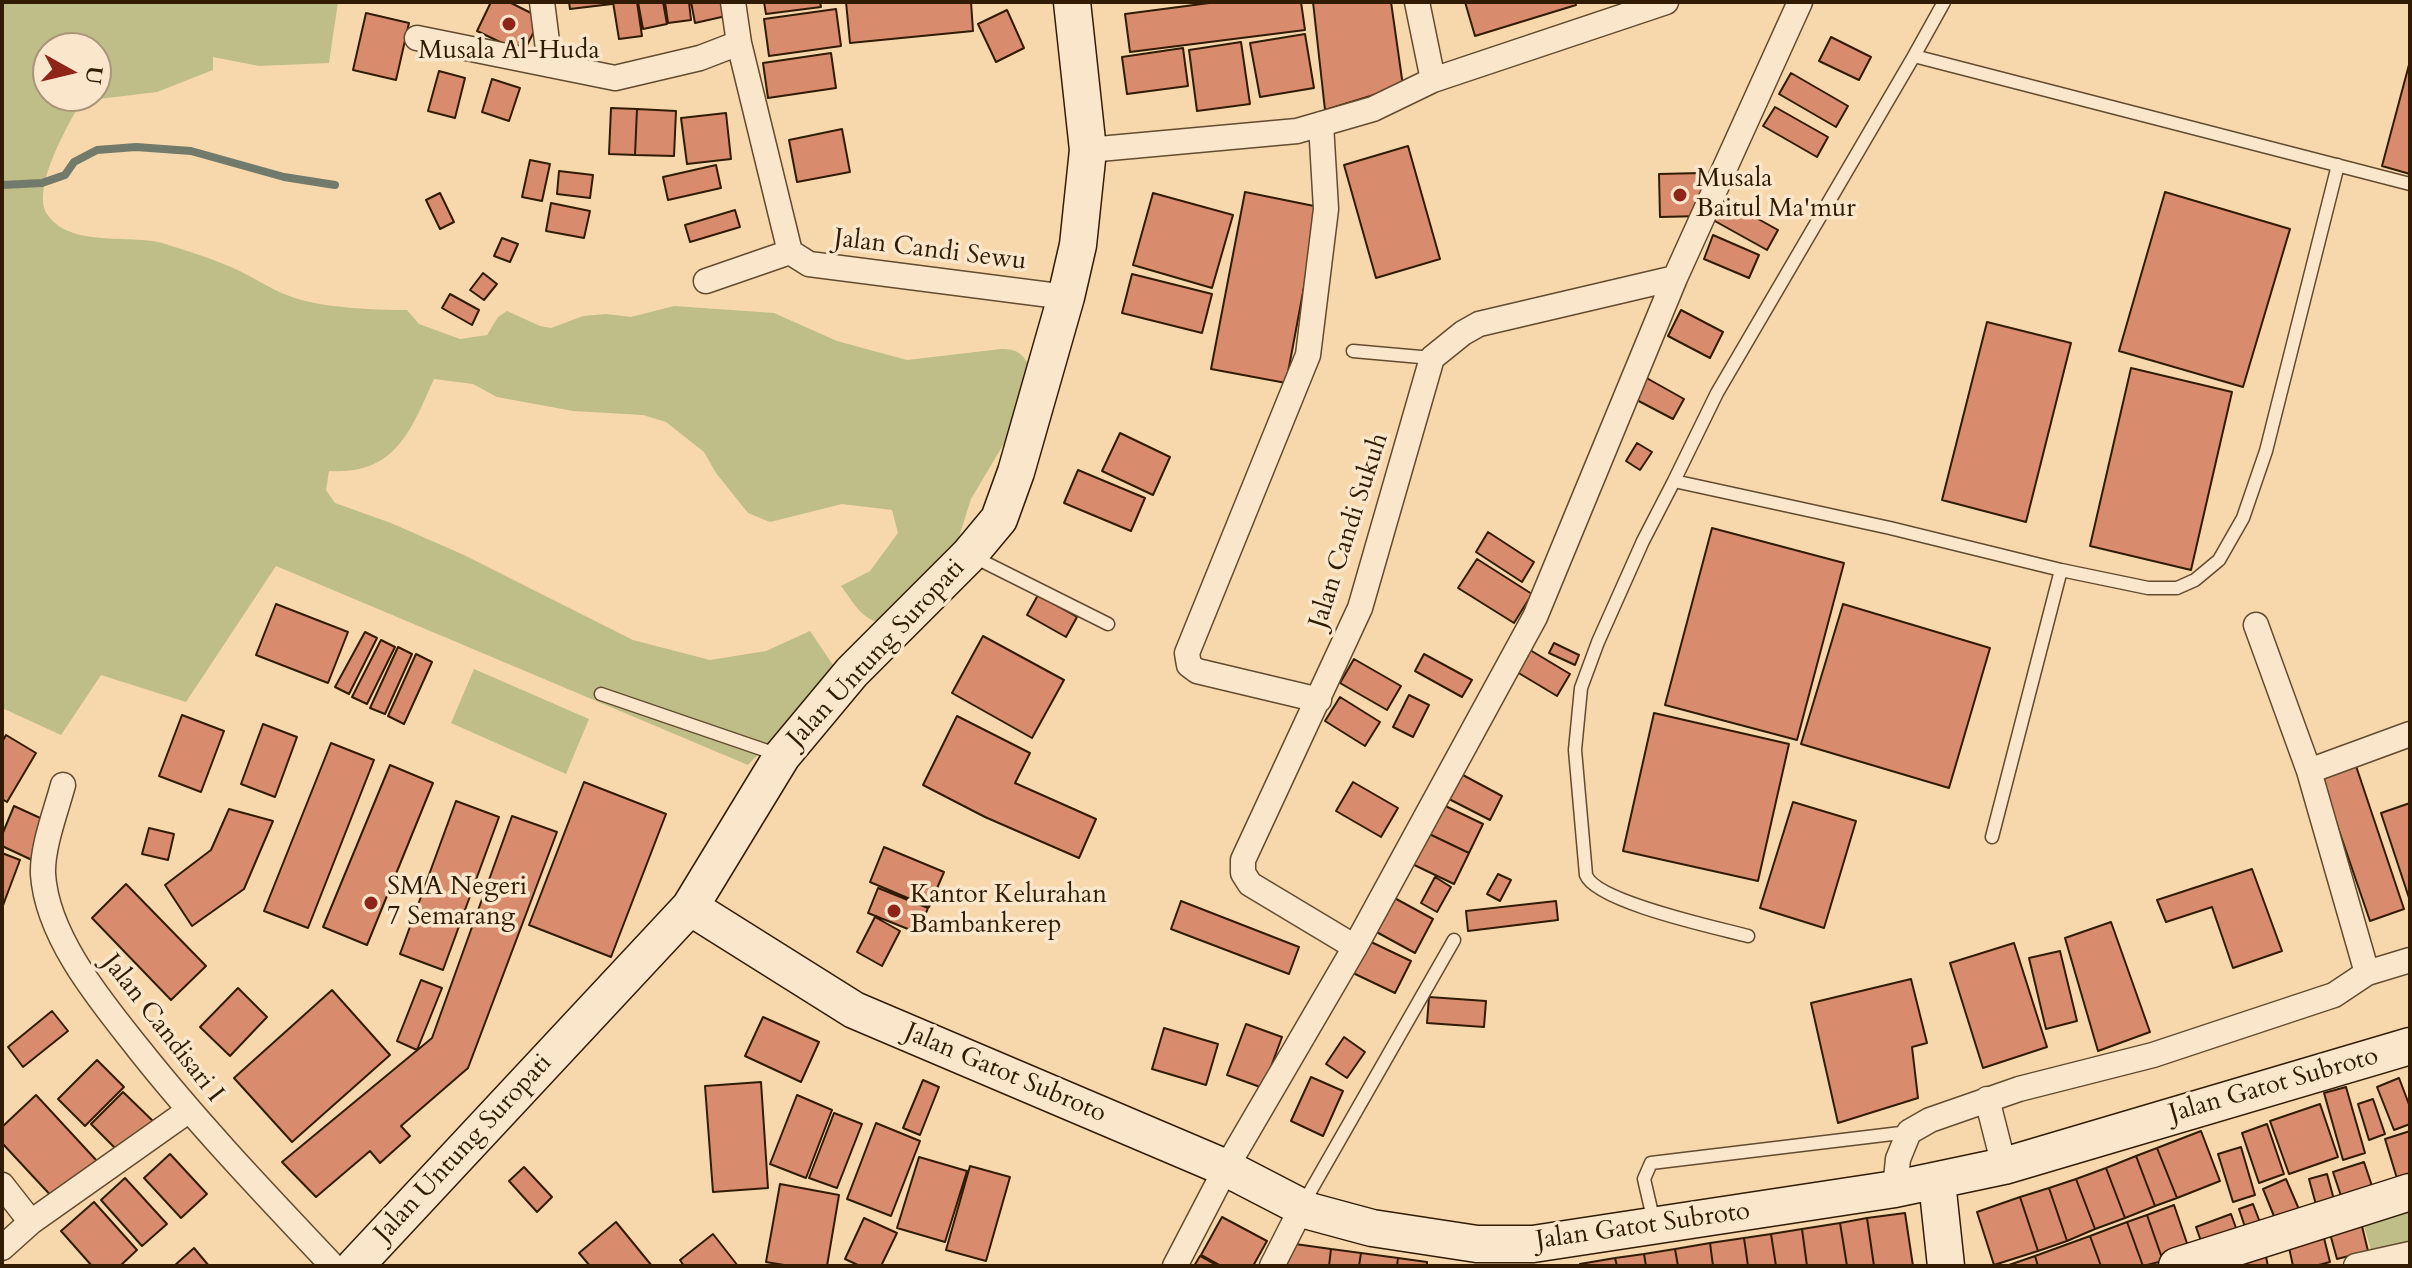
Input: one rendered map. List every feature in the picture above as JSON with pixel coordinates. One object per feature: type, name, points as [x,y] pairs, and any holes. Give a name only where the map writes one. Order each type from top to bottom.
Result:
[{"type":"street","points":[[542,2],[550,65]]},
{"type":"street","points":[[706,281],[790,252],[739,43],[733,2]]},
{"type":"street","name":"Jalan Untung Suropati","points":[[370,1260],[690,907],[782,756],[852,672],[969,555],[999,519],[1016,472],[1078,245],[1088,150],[1072,2]]},
{"type":"street","points":[[1417,2],[1433,80]]},
{"type":"street","points":[[1088,150],[1297,131],[1373,109],[1433,80],[1666,2]]},
{"type":"street","points":[[1175,1266],[1226,1168],[1355,947],[1535,617],[1675,278],[1800,2]]},
{"type":"street","points":[[417,38],[615,78],[700,58],[739,43]]},
{"type":"street","points":[[1319,700],[1197,671],[1189,665],[1187,653],[1308,355],[1326,209],[1321,124]]},
{"type":"street","name":"Jalan Candi Sewu","points":[[790,252],[809,264],[1066,297]]},
{"type":"street","points":[[1432,358],[1479,324],[1675,278]]},
{"type":"street","name":"Jalan Candi Sukuh","points":[[1355,947],[1250,884],[1243,873],[1243,860],[1360,608],[1432,358]]},
{"type":"street","points":[[2256,625],[2309,771],[2367,973]]},
{"type":"street","points":[[2309,771],[2410,734]]},
{"type":"street","name":"Jalan Candisari I","points":[[63,785],[50,831],[43,873],[54,916],[71,958],[188,1111],[333,1266]]},
{"type":"street","name":"Jalan Gatot Subroto","points":[[690,907],[854,1010],[1226,1168],[1309,1211],[1372,1228],[1477,1244],[1533,1244],[1937,1182],[2004,1166],[2410,1046]]},
{"type":"street","points":[[1895,1189],[1898,1159],[1909,1132],[1930,1120],[1987,1099],[2153,1055],[2334,995],[2367,973],[2410,960]]},
{"type":"street","points":[[1987,1099],[2004,1166]]},
{"type":"street","points":[[2,1248],[31,1222],[188,1111]]},
{"type":"street","points":[[1937,1182],[1946,1266]]},
{"type":"street","points":[[2,1185],[31,1222]]},
{"type":"street","points":[[2177,1266],[2410,1192]]},
{"type":"street","points":[[1272,1266],[1302,1207]]},
{"type":"street","points":[[2356,1266],[2410,1254]]},
{"type":"lane","points":[[1748,936],[1637,905],[1588,882],[1575,750],[1581,688],[1643,541],[1717,393],[1944,2]]},
{"type":"lane","points":[[1914,56],[2410,184]]},
{"type":"lane","points":[[1674,481],[2148,588],[2177,588],[2195,580],[2219,560],[2243,518],[2266,451],[2338,165]]},
{"type":"lane","points":[[1353,351],[1432,358]]},
{"type":"lane","points":[[969,555],[1108,624]]},
{"type":"lane","points":[[1992,837],[2061,570]]},
{"type":"lane","points":[[601,694],[782,756]]},
{"type":"lane","points":[[1302,1207],[1454,940]]},
{"type":"lane","points":[[1655,1227],[1644,1179],[1651,1163],[1909,1132]]},
{"type":"shaded area","points":[[2,2],[338,2],[329,63],[259,66],[213,57],[213,70],[157,92],[112,97],[112,32],[32,32],[32,112],[76,112],[47,173],[43,203],[47,214],[57,225],[70,232],[162,243],[223,264],[304,301],[349,308],[407,310],[419,324],[460,339],[487,335],[498,317],[507,311],[551,328],[583,316],[606,314],[631,317],[674,306],[774,313],[837,341],[907,360],[1011,350],[1022,355],[1030,368],[1012,430],[971,499],[953,556],[890,624],[867,617],[841,586],[870,571],[898,533],[892,510],[842,504],[770,522],[748,513],[716,473],[704,452],[666,422],[643,415],[573,411],[497,397],[473,384],[434,379],[408,432],[386,457],[352,470],[329,471],[326,490],[335,503],[464,555],[633,640],[710,660],[766,651],[810,631],[837,671],[748,765],[276,566],[186,702],[101,675],[61,735],[2,708]]},
{"type":"shaded area","points":[[474,669],[589,719],[566,774],[451,723]]},
{"type":"shaded area","points":[[2410,1205],[2410,1245],[2373,1256],[2362,1220]]},
{"type":"building","name":"Musala Al-Huda","points":[[491,2],[509,2],[541,18],[523,53],[477,31]]},
{"type":"building","points":[[569,2],[612,2],[612,4],[570,9]]},
{"type":"building","points":[[613,2],[637,2],[642,36],[619,39]]},
{"type":"building","points":[[638,2],[663,2],[667,24],[643,29]]},
{"type":"building","points":[[665,2],[689,2],[691,20],[668,23]]},
{"type":"building","points":[[691,2],[724,2],[726,16],[695,23]]},
{"type":"building","points":[[764,2],[820,2],[821,7],[766,14]]},
{"type":"building","points":[[846,2],[971,2],[973,31],[850,43]]},
{"type":"building","points":[[1217,2],[1301,2],[1305,30],[1130,52],[1125,14]]},
{"type":"building","points":[[1313,2],[1391,2],[1403,86],[1325,110]]},
{"type":"building","points":[[1465,2],[1575,2],[1576,5],[1475,36]]},
{"type":"building","points":[[836,9],[841,46],[769,56],[764,19]]},
{"type":"building","points":[[1007,10],[1024,48],[996,62],[978,24]]},
{"type":"building","points":[[366,13],[409,23],[396,80],[353,70]]},
{"type":"building","points":[[1305,34],[1314,88],[1260,97],[1250,43]]},
{"type":"building","points":[[1831,37],[1871,57],[1859,80],[1819,61]]},
{"type":"building","points":[[1241,42],[1250,104],[1197,111],[1189,50]]},
{"type":"building","points":[[1183,48],[1188,86],[1127,94],[1122,57]]},
{"type":"building","points":[[831,53],[836,88],[768,98],[763,63]]},
{"type":"building","points":[[2410,61],[2410,174],[2382,166]]},
{"type":"building","points":[[439,71],[465,78],[455,118],[428,111]]},
{"type":"building","points":[[1791,73],[1848,106],[1836,127],[1779,94]]},
{"type":"building","points":[[492,79],[520,88],[509,121],[482,112]]},
{"type":"building","points":[[1775,107],[1828,137],[1817,157],[1763,126]]},
{"type":"building","points":[[611,108],[637,109],[635,155],[609,154]]},
{"type":"building","points":[[637,109],[676,111],[674,156],[635,155]]},
{"type":"building","points":[[726,113],[731,159],[687,164],[681,118]]},
{"type":"building","points":[[842,129],[850,172],[797,182],[789,140]]},
{"type":"building","points":[[1408,146],[1440,259],[1376,278],[1344,165]]},
{"type":"building","points":[[530,160],[550,164],[542,201],[522,197]]},
{"type":"building","points":[[716,165],[721,188],[668,200],[663,177]]},
{"type":"building","points":[[559,171],[593,175],[590,198],[557,194]]},
{"type":"building","name":"Musala Baitul Ma'mur","points":[[1701,173],[1702,216],[1660,217],[1659,174]]},
{"type":"building","points":[[1245,192],[1319,207],[1286,383],[1211,369]]},
{"type":"building","points":[[2165,192],[2290,229],[2243,387],[2119,351]]},
{"type":"building","points":[[440,193],[454,222],[440,229],[426,200]]},
{"type":"building","points":[[1153,193],[1233,215],[1212,288],[1133,265]]},
{"type":"building","points":[[1724,200],[1778,230],[1767,250],[1713,220]]},
{"type":"building","points":[[551,203],[590,211],[584,238],[546,231]]},
{"type":"building","points":[[735,210],[740,227],[690,242],[685,225]]},
{"type":"building","points":[[1713,235],[1759,255],[1749,278],[1704,259]]},
{"type":"building","points":[[502,238],[518,244],[510,262],[494,256]]},
{"type":"building","points":[[483,273],[497,284],[484,300],[470,290]]},
{"type":"building","points":[[1132,274],[1212,294],[1202,333],[1122,313]]},
{"type":"building","points":[[450,294],[479,310],[472,325],[442,308]]},
{"type":"building","points":[[1681,310],[1723,332],[1710,358],[1668,336]]},
{"type":"building","points":[[1987,322],[2071,343],[2026,522],[1942,500]]},
{"type":"building","points":[[2131,368],[2232,392],[2191,570],[2090,546]]},
{"type":"building","points":[[1643,376],[1684,399],[1673,419],[1631,397]]},
{"type":"building","points":[[1120,433],[1170,457],[1153,495],[1102,471]]},
{"type":"building","points":[[1637,443],[1652,452],[1640,470],[1626,461]]},
{"type":"building","points":[[1078,470],[1145,498],[1131,531],[1064,503]]},
{"type":"building","points":[[1712,528],[1844,563],[1797,740],[1665,705]]},
{"type":"building","points":[[1488,532],[1534,562],[1522,582],[1476,552]]},
{"type":"building","points":[[1477,559],[1532,594],[1514,623],[1458,588]]},
{"type":"building","points":[[1038,595],[1077,617],[1066,637],[1027,615]]},
{"type":"building","points":[[276,604],[348,632],[328,683],[256,655]]},
{"type":"building","points":[[1843,604],[1990,648],[1949,788],[1801,744]]},
{"type":"building","points":[[365,632],[377,638],[349,694],[335,687]]},
{"type":"building","points":[[983,636],[1064,680],[1032,738],[952,693]]},
{"type":"building","points":[[381,640],[395,647],[367,704],[352,697]]},
{"type":"building","points":[[1554,643],[1579,655],[1575,665],[1549,653]]},
{"type":"building","points":[[398,647],[412,654],[385,714],[370,708]]},
{"type":"building","points":[[1525,647],[1570,674],[1557,696],[1512,669]]},
{"type":"building","points":[[416,654],[432,662],[404,724],[388,716]]},
{"type":"building","points":[[1424,654],[1472,680],[1462,697],[1415,671]]},
{"type":"building","points":[[1354,659],[1401,686],[1387,710],[1340,683]]},
{"type":"building","points":[[1409,695],[1429,705],[1413,737],[1393,727]]},
{"type":"building","points":[[1340,697],[1380,722],[1365,746],[1325,721]]},
{"type":"building","points":[[1654,713],[1789,744],[1758,881],[1623,851]]},
{"type":"building","points":[[182,715],[224,731],[201,792],[159,776]]},
{"type":"building","points":[[957,716],[1030,753],[1015,783],[1096,819],[1079,858],[985,817],[923,785]]},
{"type":"building","points":[[263,724],[297,737],[275,797],[241,784]]},
{"type":"building","points":[[6,735],[36,753],[7,802],[2,799],[2,742]]},
{"type":"building","points":[[331,743],[374,760],[308,928],[264,911]]},
{"type":"building","points":[[2355,763],[2404,909],[2370,921],[2320,775]]},
{"type":"building","points":[[390,765],[433,783],[367,945],[323,927]]},
{"type":"building","points":[[1461,774],[1502,796],[1490,820],[1449,799]]},
{"type":"building","points":[[584,782],[666,814],[611,957],[529,925]]},
{"type":"building","points":[[1353,782],[1398,808],[1381,837],[1336,811]]},
{"type":"building","points":[[456,801],[499,817],[443,970],[400,954]]},
{"type":"building","points":[[1437,802],[1483,824],[1469,853],[1423,831]]},
{"type":"building","points":[[1793,802],[1856,821],[1824,928],[1760,908]]},
{"type":"building","points":[[2410,803],[2410,901],[2381,813]]},
{"type":"building","points":[[14,806],[49,822],[32,860],[2,846],[2,835]]},
{"type":"building","points":[[229,809],[273,821],[244,889],[192,926],[165,885],[211,850]]},
{"type":"building","points":[[512,816],[557,832],[468,1068],[401,1126],[410,1136],[380,1163],[370,1151],[316,1197],[282,1162],[432,1038]]},
{"type":"building","points":[[149,828],[174,834],[168,860],[142,854]]},
{"type":"building","points":[[1423,831],[1469,853],[1454,884],[1408,862]]},
{"type":"building","points":[[884,847],[944,872],[929,907],[870,882]]},
{"type":"building","points":[[2,853],[20,860],[2,908]]},
{"type":"building","points":[[2252,869],[2282,951],[2233,968],[2212,907],[2166,922],[2157,900]]},
{"type":"building","points":[[1498,874],[1511,880],[1500,901],[1487,894]]},
{"type":"building","points":[[1435,877],[1451,887],[1437,912],[1421,903]]},
{"type":"building","points":[[126,884],[206,966],[171,1000],[92,918]]},
{"type":"building","points":[[878,888],[928,908],[918,933],[868,913]]},
{"type":"building","points":[[1389,895],[1433,919],[1415,953],[1371,929]]},
{"type":"building","points":[[1181,901],[1299,947],[1289,974],[1171,929]]},
{"type":"building","points":[[1556,901],[1558,920],[1468,931],[1466,911]]},
{"type":"building","points":[[875,917],[900,931],[882,966],[857,952]]},
{"type":"building","points":[[2111,922],[2150,1032],[2098,1051],[2065,938]]},
{"type":"building","points":[[1369,941],[1411,961],[1395,993],[1353,973]]},
{"type":"building","points":[[2014,943],[2047,1047],[1983,1068],[1950,963]]},
{"type":"building","points":[[2060,951],[2077,1021],[2046,1029],[2029,958]]},
{"type":"building","points":[[1911,979],[1927,1043],[1912,1047],[1918,1098],[1838,1123],[1811,1003]]},
{"type":"building","points":[[421,980],[442,988],[417,1050],[397,1041]]},
{"type":"building","points":[[238,988],[267,1017],[230,1056],[200,1027]]},
{"type":"building","points":[[332,990],[390,1055],[292,1142],[234,1078]]},
{"type":"building","points":[[1429,997],[1486,1001],[1484,1027],[1427,1023]]},
{"type":"building","points":[[52,1011],[68,1031],[23,1067],[8,1047]]},
{"type":"building","points":[[763,1017],[819,1042],[801,1082],[745,1056]]},
{"type":"building","points":[[1246,1024],[1282,1037],[1263,1088],[1227,1075]]},
{"type":"building","points":[[1164,1028],[1218,1044],[1206,1085],[1152,1069]]},
{"type":"building","points":[[1344,1037],[1365,1052],[1347,1078],[1326,1064]]},
{"type":"building","points":[[97,1060],[124,1087],[85,1126],[58,1099]]},
{"type":"building","points":[[1311,1077],[1343,1091],[1323,1136],[1291,1121]]},
{"type":"building","points":[[2399,1078],[2410,1107],[2410,1124],[2394,1130],[2377,1087]]},
{"type":"building","points":[[923,1080],[939,1087],[920,1135],[903,1128]]},
{"type":"building","points":[[761,1082],[768,1188],[713,1192],[705,1086]]},
{"type":"building","points":[[2346,1087],[2365,1153],[2343,1160],[2324,1093]]},
{"type":"building","points":[[123,1092],[155,1123],[123,1156],[91,1124]]},
{"type":"building","points":[[36,1095],[97,1161],[55,1200],[2,1143],[2,1127]]},
{"type":"building","points":[[797,1095],[832,1110],[806,1178],[770,1164]]},
{"type":"building","points":[[2373,1099],[2385,1134],[2369,1140],[2358,1104]]},
{"type":"building","points":[[2320,1104],[2338,1157],[2289,1174],[2270,1121]]},
{"type":"building","points":[[834,1113],[862,1124],[837,1188],[809,1178]]},
{"type":"building","points":[[876,1123],[920,1141],[891,1216],[847,1199]]},
{"type":"building","points":[[2267,1124],[2284,1174],[2259,1183],[2242,1133]]},
{"type":"building","points":[[2201,1131],[2220,1181],[2177,1198],[2157,1148]]},
{"type":"building","points":[[2410,1131],[2410,1182],[2399,1185],[2385,1139]]},
{"type":"building","points":[[2241,1147],[2255,1195],[2233,1202],[2218,1154]]},
{"type":"building","points":[[2157,1148],[2177,1198],[2155,1206],[2136,1156]]},
{"type":"building","points":[[170,1154],[207,1194],[181,1218],[144,1178]]},
{"type":"building","points":[[2136,1156],[2155,1206],[2125,1218],[2106,1168]]},
{"type":"building","points":[[919,1157],[967,1171],[945,1242],[897,1228]]},
{"type":"building","points":[[2364,1162],[2375,1195],[2344,1205],[2333,1172]]},
{"type":"building","points":[[970,1166],[1010,1177],[986,1261],[946,1250]]},
{"type":"building","points":[[524,1167],[552,1197],[537,1212],[509,1181]]},
{"type":"building","points":[[2106,1168],[2125,1218],[2095,1229],[2076,1179]]},
{"type":"building","points":[[2327,1174],[2336,1207],[2318,1212],[2309,1179]]},
{"type":"building","points":[[125,1178],[167,1224],[142,1246],[101,1200]]},
{"type":"building","points":[[2076,1179],[2095,1229],[2067,1241],[2049,1188]]},
{"type":"building","points":[[2286,1179],[2304,1221],[2280,1231],[2263,1189]]},
{"type":"building","points":[[780,1184],[839,1195],[827,1266],[790,1266],[766,1262]]},
{"type":"building","points":[[2049,1188],[2067,1241],[2038,1251],[2020,1197]]},
{"type":"building","points":[[2020,1197],[2038,1251],[1994,1265],[1977,1212]]},
{"type":"building","points":[[94,1202],[137,1250],[120,1266],[92,1266],[61,1231]]},
{"type":"building","points":[[2253,1204],[2264,1233],[2249,1239],[2239,1209]]},
{"type":"building","points":[[2174,1205],[2190,1252],[2163,1261],[2147,1215]]},
{"type":"building","points":[[1905,1213],[1913,1266],[1874,1266],[1867,1218]]},
{"type":"building","points":[[2231,1214],[2241,1242],[2206,1255],[2196,1227]]},
{"type":"building","points":[[2147,1215],[2163,1261],[2143,1266],[2127,1222]]},
{"type":"building","points":[[1222,1217],[1267,1241],[1253,1266],[1221,1266],[1201,1255]]},
{"type":"building","points":[[864,1218],[897,1233],[881,1266],[860,1266],[845,1259]]},
{"type":"building","points":[[1867,1218],[1874,1266],[1847,1266],[1840,1223]]},
{"type":"building","points":[[616,1222],[652,1266],[590,1266],[579,1253]]},
{"type":"building","points":[[2127,1222],[2143,1266],[2101,1266],[2090,1236]]},
{"type":"building","points":[[2361,1222],[2368,1251],[2337,1259],[2329,1230]]},
{"type":"building","points":[[1840,1223],[1847,1266],[1807,1266],[1802,1229]]},
{"type":"building","points":[[1802,1229],[1807,1266],[1776,1266],[1771,1234]]},
{"type":"building","points":[[713,1234],[738,1266],[684,1266],[680,1260]]},
{"type":"building","points":[[1771,1234],[1776,1266],[1748,1266],[1744,1238]]},
{"type":"building","points":[[2323,1234],[2330,1262],[2293,1266],[2288,1243]]},
{"type":"building","points":[[2090,1236],[2101,1266],[2038,1266],[2035,1256]]},
{"type":"building","points":[[1744,1238],[1748,1266],[1713,1266],[1710,1243]]},
{"type":"building","points":[[1288,1243],[1331,1249],[1329,1266],[1284,1266]]},
{"type":"building","points":[[1710,1243],[1713,1266],[1678,1266],[1675,1249]]},
{"type":"building","points":[[194,1248],[209,1266],[174,1266]]},
{"type":"building","points":[[1331,1249],[1361,1253],[1359,1266],[1329,1266]]},
{"type":"building","points":[[1675,1249],[1678,1266],[1646,1266],[1644,1254]]},
{"type":"building","points":[[2265,1252],[2268,1266],[2223,1266]]},
{"type":"building","points":[[1361,1253],[1398,1258],[1397,1266],[1359,1266]]},
{"type":"building","points":[[1644,1254],[1646,1266],[1617,1266],[1615,1258]]},
{"type":"building","points":[[1200,1256],[1218,1266],[1194,1266]]},
{"type":"building","points":[[2035,1256],[2038,1266],[2006,1266]]},
{"type":"building","points":[[1398,1258],[1427,1262],[1427,1266],[1397,1266]]},
{"type":"building","points":[[1615,1258],[1617,1266],[1580,1266],[1580,1264]]},
{"type":"waterway","points":[[2,185],[42,183],[65,175],[74,162],[97,150],[136,147],[191,151],[284,177],[335,185]]},
{"type":"place","name":"Musala Al-Huda","points":[[509,24]]},
{"type":"place","name":"Musala Baitul Ma'mur","points":[[1680,195]]},
{"type":"place","name":"SMA Negeri 7 Semarang","points":[[371,903]]},
{"type":"place","name":"Kantor Kelurahan Bambankerep","points":[[894,911]]}]
